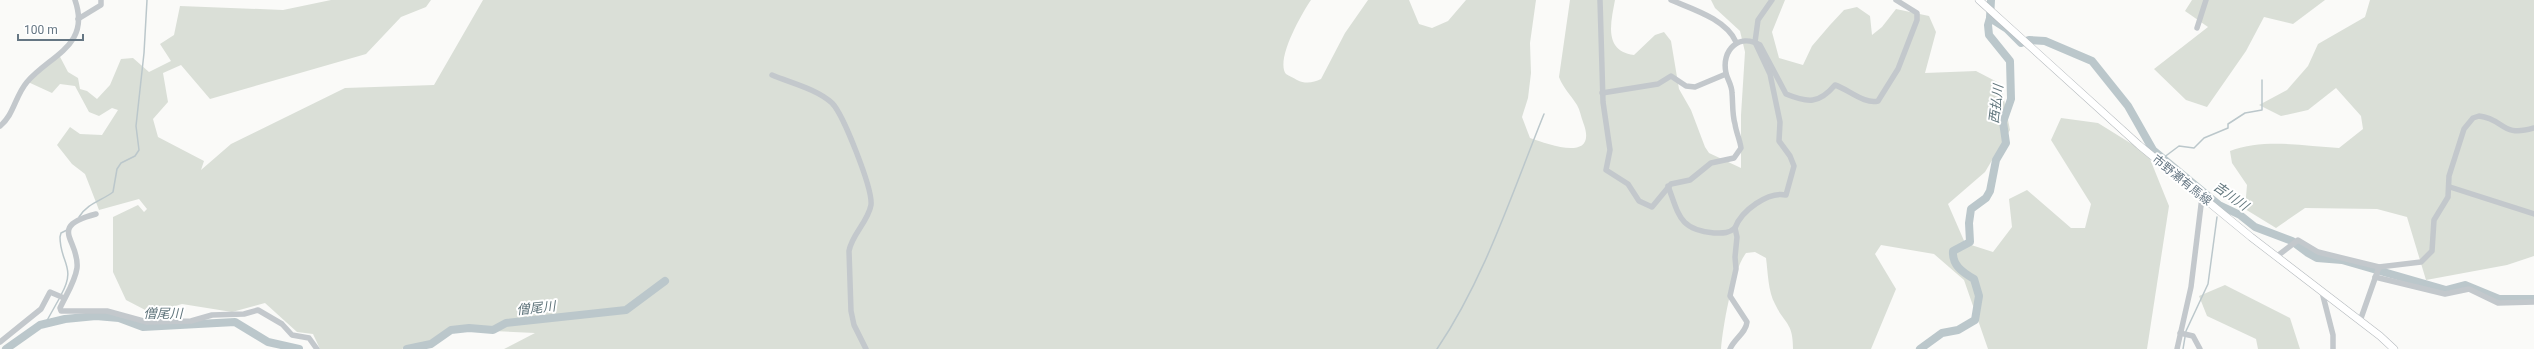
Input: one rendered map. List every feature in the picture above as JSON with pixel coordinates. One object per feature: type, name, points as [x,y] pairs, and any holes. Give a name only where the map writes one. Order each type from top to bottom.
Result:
[{"type":"main road","name":"市野瀬有馬線","points":[[1979,0],[2139,145],[2276,257],[2394,349]]},
{"type":"street","points":[[0,126],[8,120],[27,82],[71,44],[75,37],[78,19],[75,0]]},
{"type":"street","points":[[78,19],[101,5],[101,0]]},
{"type":"street","points":[[1600,0],[1602,93],[1610,150],[1606,170],[1628,184],[1639,201],[1646,206],[1654,206],[1668,186],[1690,180],[1711,163],[1734,158],[1741,148],[1733,111],[1731,86],[1726,74],[1726,55],[1736,42]]},
{"type":"street","points":[[1671,0],[1702,13],[1733,35],[1736,42]]},
{"type":"street","points":[[1730,349],[1735,338],[1746,328],[1747,322],[1730,296],[1736,269],[1735,258],[1737,240],[1735,228],[1740,218],[1764,198],[1776,194],[1786,195],[1794,166],[1790,156],[1779,141],[1780,122],[1770,74],[1755,42],[1758,20],[1772,0]]},
{"type":"street","points":[[1736,42],[1755,42],[1763,48],[1786,94],[1811,101],[1827,95],[1835,85],[1846,88],[1864,100],[1874,102],[1878,101],[1898,69],[1916,20],[1917,13],[1896,0]]},
{"type":"street","points":[[2197,28],[2206,0]]},
{"type":"street","points":[[1602,93],[1658,84],[1671,76],[1686,86],[1696,87],[1726,74]]},
{"type":"street","points":[[772,75],[814,92],[831,102],[840,112],[869,187],[871,205],[865,219],[851,242],[849,251],[851,311],[854,325],[866,349]]},
{"type":"street","points":[[2276,257],[2298,240],[2318,252],[2379,267],[2421,262],[2432,251],[2434,220],[2448,197],[2450,187],[2449,176],[2462,136],[2473,118],[2486,116],[2514,132],[2526,132],[2534,128]]},
{"type":"street","points":[[1668,186],[1677,212],[1685,224],[1694,230],[1722,233],[1735,228]]},
{"type":"street","points":[[2450,187],[2534,214]]},
{"type":"street","points":[[2177,349],[2191,287],[2202,197]]},
{"type":"street","points":[[96,214],[76,220],[69,230],[68,239],[77,262],[77,269],[60,308],[64,312],[107,311],[147,322],[191,321],[212,315],[244,314],[258,310],[282,324],[292,335],[309,338],[317,349]]},
{"type":"street","points":[[2360,321],[2379,267]]},
{"type":"street","points":[[2376,277],[2445,294],[2469,289],[2498,303],[2534,302]]},
{"type":"street","points":[[0,342],[42,309],[50,292],[64,298]]},
{"type":"street","points":[[2322,292],[2333,335],[2333,349]]},
{"type":"street","points":[[2180,333],[2192,336],[2200,349]]},
{"type":"shaded area","points":[[331,0],[431,0],[426,7],[401,17],[366,54],[210,99],[181,65],[163,73],[168,102],[153,119],[158,137],[204,161],[201,170],[231,144],[345,88],[434,85],[483,0],[1311,0],[1296,25],[1284,58],[1284,67],[1287,75],[1303,82],[1309,82],[1321,79],[1345,33],[1368,0],[1409,0],[1419,24],[1432,28],[1448,21],[1466,0],[1536,0],[1530,43],[1531,73],[1528,98],[1522,117],[1530,138],[1560,147],[1570,148],[1579,147],[1584,143],[1586,135],[1578,107],[1559,77],[1570,0],[1615,0],[1611,34],[1613,42],[1617,48],[1634,55],[1655,35],[1664,32],[1671,41],[1679,89],[1691,110],[1705,147],[1709,153],[1741,168],[1741,115],[1745,52],[1740,31],[1715,8],[1711,0],[1785,0],[1772,32],[1779,58],[1803,65],[1812,46],[1844,10],[1857,7],[1870,16],[1872,35],[1882,27],[1896,9],[1929,16],[1936,32],[1925,73],[1976,71],[2001,84],[2010,130],[1985,172],[1948,204],[1965,243],[1993,252],[2012,227],[2009,199],[2027,190],[2071,228],[2085,228],[2091,204],[2051,140],[2061,118],[2098,123],[2148,154],[2169,206],[2147,349],[1988,349],[1964,280],[1934,254],[1881,245],[1875,254],[1896,289],[1871,349],[1793,349],[1793,340],[1790,328],[1779,311],[1771,293],[1766,258],[1755,252],[1746,253],[1736,273],[1726,314],[1721,349],[504,349],[535,333],[449,329],[427,343],[409,345],[402,349],[320,349],[313,334],[297,332],[265,303],[232,312],[182,304],[151,313],[126,300],[113,272],[113,217],[138,205],[144,212],[147,209],[139,199],[99,210],[85,174],[72,164],[57,145],[70,127],[80,134],[102,135],[118,110],[112,108],[99,116],[89,112],[75,86],[60,84],[52,93],[28,82],[58,53],[68,72],[78,78],[80,89],[87,91],[97,99],[110,85],[121,59],[133,58],[149,72],[171,61],[160,44],[174,35],[180,6],[283,10]]},
{"type":"shaded area","points":[[2192,0],[2325,0],[2293,24],[2264,17],[2246,51],[2207,107],[2186,100],[2154,69],[2208,27],[2185,11]]},
{"type":"shaded area","points":[[2370,0],[2534,0],[2534,256],[2507,265],[2426,280],[2407,217],[2377,209],[2305,208],[2276,228],[2245,209],[2247,185],[2232,163],[2230,151],[2243,147],[2270,144],[2339,148],[2363,129],[2361,116],[2336,88],[2308,110],[2281,116],[2259,105],[2287,90],[2308,66],[2318,44],[2365,17]]},
{"type":"shaded area","points":[[2225,285],[2290,318],[2300,349],[2258,349],[2256,339],[2207,316],[2199,296]]},
{"type":"waterway","points":[[79,217],[86,208],[113,192],[117,169],[121,163],[135,156],[139,150],[136,126],[144,53],[147,0]]},
{"type":"waterway","name":"吉川川","points":[[1991,0],[1990,18],[2007,29],[2021,43],[2029,40],[2045,41],[2092,61],[2128,106],[2153,150],[2219,205],[2240,215],[2255,227],[2292,241],[2317,258],[2342,260],[2446,290],[2465,285],[2499,299],[2534,299]]},
{"type":"waterway","name":"西払川","points":[[1920,349],[1942,333],[1958,330],[1975,320],[1979,296],[1974,279],[1959,268],[1954,260],[1953,251],[1970,242],[1969,223],[1971,209],[1986,198],[1990,191],[1996,160],[2006,143],[2003,122],[2011,99],[2010,61],[1989,35],[1988,25],[1990,18]]},
{"type":"waterway","points":[[2163,158],[2179,146],[2194,148],[2204,138],[2228,128],[2228,124],[2245,113],[2262,110],[2262,80]]},
{"type":"waterway","points":[[1437,349],[1454,322],[1484,264],[1544,114]]},
{"type":"waterway","points":[[2183,349],[2186,331],[2208,284],[2217,217]]},
{"type":"waterway","points":[[61,295],[66,286],[68,271],[62,253],[60,237],[61,233],[67,230]]},
{"type":"waterway","name":"僧尾川","points":[[407,349],[431,344],[451,330],[469,328],[493,330],[506,323],[626,310],[665,281]]},
{"type":"waterway","points":[[45,324],[59,299]]},
{"type":"waterway","name":"僧尾川","points":[[6,349],[40,325],[65,319],[96,316],[119,318],[143,327],[235,322],[268,342],[299,349]]}]
